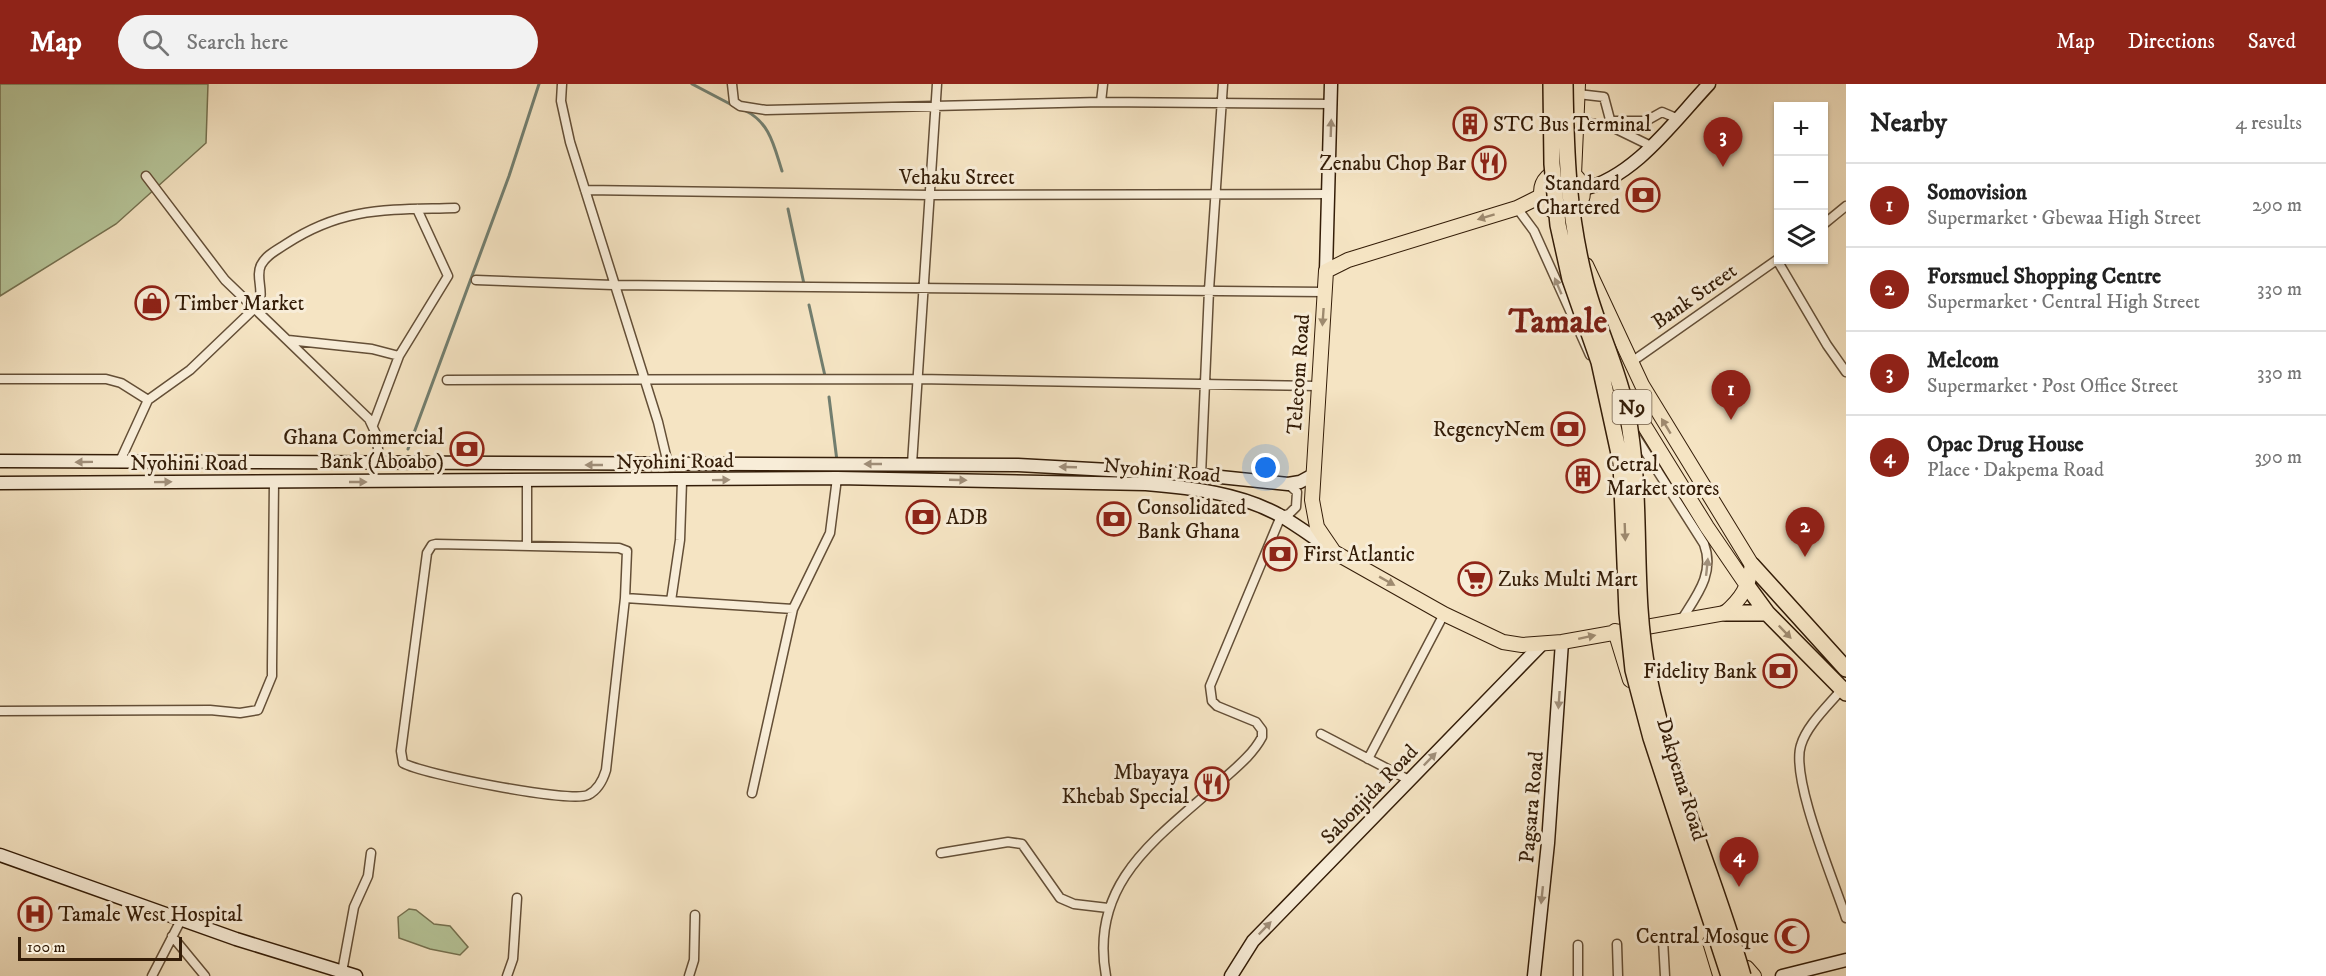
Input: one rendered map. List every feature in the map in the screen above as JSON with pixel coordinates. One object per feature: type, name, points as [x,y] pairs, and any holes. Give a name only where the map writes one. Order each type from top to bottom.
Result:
[{"type":"highway","points":[[1551,84],[1552,164],[1558,225],[1570,279],[1599,362],[1621,463],[1627,613],[1633,670],[1651,738],[1723,976]]},
{"type":"highway","points":[[1565,84],[1566,163],[1571,219],[1586,283],[1626,409],[1633,448],[1638,497],[1643,637],[1648,672],[1660,723],[1748,973]]},
{"type":"highway","points":[[1752,565],[1846,669]]},
{"type":"highway","name":"N9","points":[[1748,586],[1767,613],[1844,691]]},
{"type":"highway","points":[[1725,613],[1767,613]]},
{"type":"main road","points":[[1331,84],[1326,271],[1348,260],[1517,208],[1541,196]]},
{"type":"main road","points":[[1544,84],[1545,179],[1541,196],[1549,210],[1563,213],[1575,208],[1583,189],[1574,175],[1578,89]]},
{"type":"main road","points":[[1583,189],[1607,181],[1651,146],[1709,84]]},
{"type":"main road","points":[[1545,179],[1557,172],[1574,175]]},
{"type":"main road","points":[[1575,208],[1586,265],[1630,363],[1668,431],[1752,565],[1748,586],[1738,601],[1725,613]]},
{"type":"main road","name":"N9","points":[[1549,210],[1570,289],[1602,355],[1642,426],[1748,586]]},
{"type":"main road","name":"Telecom Road","points":[[1326,271],[1313,475],[1313,514],[1317,527],[1334,552],[1444,614],[1503,642],[1541,645],[1725,613]]},
{"type":"main road","name":"Nyohini Road","points":[[0,461],[912,464],[1075,467],[1201,475],[1288,484],[1300,483],[1313,475]]},
{"type":"main road","name":"Nyohini Road","points":[[0,483],[526,482],[837,478],[1170,486],[1234,497],[1281,516],[1334,552]]},
{"type":"main road","name":"Dakpema Road","points":[[1647,626],[1664,720],[1748,973]]},
{"type":"main road","name":"Dakpema Road","points":[[1615,631],[1723,976]]},
{"type":"main road","name":"Pagsara Road","points":[[1534,976],[1548,843],[1562,642]]},
{"type":"main road","name":"Sabonjida Road","points":[[1231,976],[1253,941],[1541,645]]},
{"type":"main road","points":[[0,855],[181,920],[356,976]]},
{"type":"main road","points":[[1782,976],[1846,960]]},
{"type":"main road","points":[[1723,976],[1735,966],[1748,973]]},
{"type":"street","points":[[562,84],[565,121],[643,379],[661,431],[668,464]]},
{"type":"street","points":[[732,84],[734,102],[752,109],[1101,102],[1332,104]]},
{"type":"street","points":[[912,464],[937,84]]},
{"type":"street","points":[[1101,102],[1103,84]]},
{"type":"street","points":[[1201,475],[1209,290],[1223,84]]},
{"type":"street","points":[[1578,89],[1604,97],[1611,124],[1651,146]]},
{"type":"street","points":[[1577,121],[1611,124],[1646,121],[1662,112],[1676,118]]},
{"type":"street","points":[[146,176],[218,272],[254,311],[287,340],[373,425]]},
{"type":"street","name":"Vehaku Street","points":[[585,190],[929,195],[1329,195]]},
{"type":"street","points":[[1828,221],[1846,206]]},
{"type":"street","points":[[120,461],[148,400],[190,370],[254,311],[261,295],[262,262],[304,232],[328,221],[355,213],[455,208]]},
{"type":"street","points":[[1517,208],[1534,231],[1586,347],[1628,423],[1707,552],[1707,576],[1682,619]]},
{"type":"street","points":[[380,464],[373,425],[399,356],[448,276],[417,209]]},
{"type":"street","name":"Bank Street","points":[[1630,363],[1774,263]]},
{"type":"street","points":[[1780,264],[1827,345],[1846,372]]},
{"type":"street","points":[[476,280],[614,285],[1325,292]]},
{"type":"street","points":[[287,340],[372,350],[399,356]]},
{"type":"street","points":[[0,379],[106,379],[121,383],[148,400]]},
{"type":"street","points":[[447,380],[917,379],[1318,386]]},
{"type":"street","points":[[752,793],[793,609],[830,533],[837,478]]},
{"type":"street","points":[[671,601],[680,540],[682,481]]},
{"type":"street","points":[[0,711],[210,710],[240,713],[258,710],[272,676],[274,482]]},
{"type":"street","points":[[526,482],[527,546]]},
{"type":"street","points":[[1106,976],[1102,933],[1108,908],[1123,880],[1141,856],[1234,769],[1262,737],[1260,725],[1217,706],[1210,694],[1213,678],[1281,516],[1293,511],[1297,501],[1297,492],[1288,484]]},
{"type":"street","points":[[436,544],[624,549],[628,557],[625,598],[606,770],[596,790],[586,796],[559,797],[408,766],[403,762],[401,751],[429,548],[436,544]]},
{"type":"street","points":[[625,598],[793,609]]},
{"type":"street","points":[[1368,759],[1444,614]]},
{"type":"street","points":[[1844,691],[1808,732],[1801,745],[1798,760],[1804,792],[1846,918]]},
{"type":"street","points":[[1321,734],[1409,780]]},
{"type":"street","points":[[941,853],[1008,842],[1022,843],[1060,898],[1074,904],[1108,908]]},
{"type":"street","points":[[342,972],[354,908],[368,876],[371,853]]},
{"type":"street","points":[[507,976],[513,959],[517,898]]},
{"type":"street","points":[[689,976],[694,960],[695,915]]},
{"type":"street","points":[[152,976],[181,920]]},
{"type":"street","points":[[172,936],[205,976]]},
{"type":"street","points":[[1663,940],[1665,976]]},
{"type":"street","points":[[1617,944],[1618,976]]},
{"type":"street","points":[[1578,945],[1578,976]]},
{"type":"green space","points":[[0,84],[208,84],[206,143],[116,224],[0,296]]},
{"type":"green space","points":[[409,909],[416,910],[434,924],[450,926],[468,947],[460,955],[430,949],[399,938],[398,917]]},
{"type":"waterway","points":[[408,449],[509,176],[539,84]]},
{"type":"waterway","points":[[692,84],[732,105]]},
{"type":"waterway","points":[[744,110],[760,121],[770,136],[782,171]]},
{"type":"waterway","points":[[788,209],[804,284]]},
{"type":"waterway","points":[[809,305],[825,376]]},
{"type":"waterway","points":[[829,397],[837,461]]},
{"type":"place","name":"STC Bus Terminal","points":[[1470,124]]},
{"type":"place","name":"Zenabu Chop Bar","points":[[1489,163]]},
{"type":"place","name":"Melcom","points":[[1723,167]]},
{"type":"place","name":"Standard Chartered","points":[[1643,195]]},
{"type":"place","name":"Timber Market","points":[[152,303]]},
{"type":"place","name":"Somovision","points":[[1731,420]]},
{"type":"place","name":"RegencyNem","points":[[1568,429]]},
{"type":"place","name":"Ghana Commercial Bank (Aboabo)","points":[[467,449]]},
{"type":"place","name":"Cetral Market stores","points":[[1583,476]]},
{"type":"place","name":"ADB","points":[[923,517]]},
{"type":"place","name":"Consolidated Bank Ghana","points":[[1114,519]]},
{"type":"place","name":"First Atlantic","points":[[1280,554]]},
{"type":"place","name":"Forsmuel Shopping Centre","points":[[1805,557]]},
{"type":"place","name":"Zuks Multi Mart","points":[[1475,579]]},
{"type":"place","name":"Fidelity Bank","points":[[1780,671]]},
{"type":"place","name":"Mbayaya Khebab Special","points":[[1212,784]]},
{"type":"place","name":"Opac Drug House","points":[[1739,887]]},
{"type":"place","name":"Tamale West Hospital","points":[[35,914]]},
{"type":"place","name":"Central Mosque","points":[[1792,936]]},
{"type":"district","name":"Tamale","points":[[1558,320]]}]
